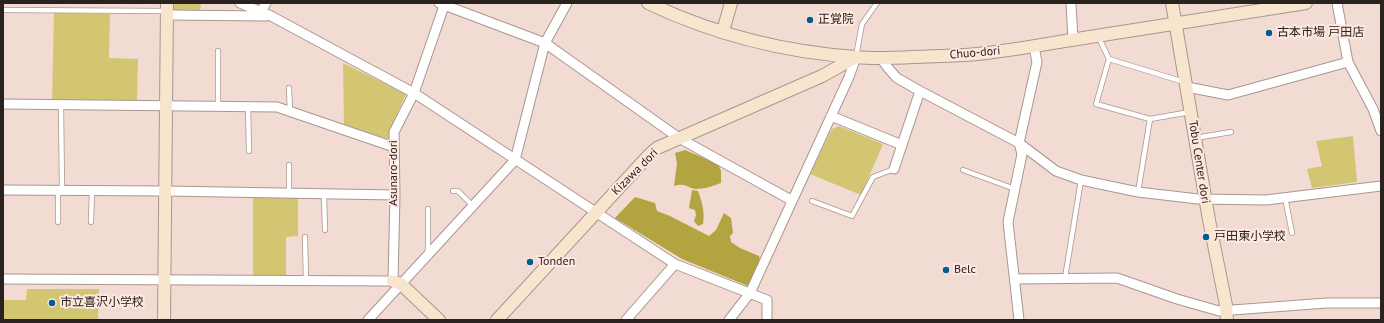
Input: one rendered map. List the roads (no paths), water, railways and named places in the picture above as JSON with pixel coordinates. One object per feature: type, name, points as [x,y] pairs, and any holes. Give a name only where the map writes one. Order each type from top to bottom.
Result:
[{"type":"street","points":[[240,3],[271,16],[414,93],[675,264],[767,300],[767,320]]},
{"type":"street","points":[[261,12],[266,3]]},
{"type":"street","points":[[368,320],[397,283],[428,255],[516,160],[545,43],[567,3]]},
{"type":"street","name":"Chuo-dori","points":[[648,3],[684,19],[747,39],[796,50],[856,57],[881,58],[963,55],[1034,47],[1176,24],[1248,8],[1306,3]]},
{"type":"street","points":[[722,32],[731,3]]},
{"type":"street","points":[[1071,3],[1073,40]]},
{"type":"street","name":"Tobu Center dori","points":[[1172,3],[1205,199],[1227,315]]},
{"type":"street","points":[[1337,3],[1348,62],[1373,109],[1381,132]]},
{"type":"street","points":[[443,4],[545,43],[679,138],[792,200]]},
{"type":"street","name":"Asunaro-dori","points":[[397,283],[394,132],[414,93],[443,4]]},
{"type":"street","points":[[164,320],[167,10],[271,16]]},
{"type":"street","points":[[1019,320],[1008,222],[1022,154],[1019,143],[1037,62],[1034,47]]},
{"type":"street","points":[[729,320],[750,293],[849,76],[856,57]]},
{"type":"street","name":"Kizawa dori","points":[[498,320],[657,148],[822,76],[856,57]]},
{"type":"street","points":[[881,58],[897,78],[1019,143],[1056,171],[1081,180],[1138,192],[1205,199],[1266,200],[1381,186]]},
{"type":"street","points":[[1186,85],[1228,95],[1348,62]]},
{"type":"street","points":[[894,169],[920,91]]},
{"type":"street","points":[[3,104],[277,107],[394,147]]},
{"type":"street","points":[[831,116],[902,145]]},
{"type":"street","points":[[3,190],[395,194]]},
{"type":"street","points":[[626,320],[675,264]]},
{"type":"street","points":[[1015,279],[1117,278],[1176,299],[1219,311],[1227,315],[1327,303],[1381,303]]},
{"type":"street","points":[[3,279],[397,283],[439,320]]},
{"type":"lane","points":[[856,57],[862,24],[877,3]]},
{"type":"lane","points":[[3,10],[167,10]]},
{"type":"lane","points":[[1098,36],[1109,59],[1096,104],[1150,119],[1191,112]]},
{"type":"lane","points":[[218,51],[218,106]]},
{"type":"lane","points":[[1109,59],[1186,85]]},
{"type":"lane","points":[[289,88],[290,111]]},
{"type":"lane","points":[[58,222],[62,105]]},
{"type":"lane","points":[[248,107],[249,151]]},
{"type":"lane","points":[[1138,192],[1150,119]]},
{"type":"lane","points":[[1195,138],[1231,132]]},
{"type":"lane","points":[[289,165],[289,192]]},
{"type":"lane","points":[[812,201],[852,216],[873,177],[894,169]]},
{"type":"lane","points":[[963,170],[1015,189]]},
{"type":"lane","points":[[1065,278],[1081,180]]},
{"type":"lane","points":[[92,190],[92,222]]},
{"type":"lane","points":[[452,191],[458,191],[473,206]]},
{"type":"lane","points":[[324,193],[325,230]]},
{"type":"lane","points":[[1285,197],[1292,233]]},
{"type":"lane","points":[[428,209],[428,255]]},
{"type":"lane","points":[[305,237],[306,281]]},
{"type":"place","name":"正覚院","points":[[810,20]]},
{"type":"place","name":"古本市場 戸田店","points":[[1269,33]]},
{"type":"place","name":"戸田東小学校","points":[[1206,237]]},
{"type":"place","name":"Tonden","points":[[530,262]]},
{"type":"place","name":"Belc","points":[[946,270]]},
{"type":"place","name":"市立喜沢小学校","points":[[52,303]]}]
